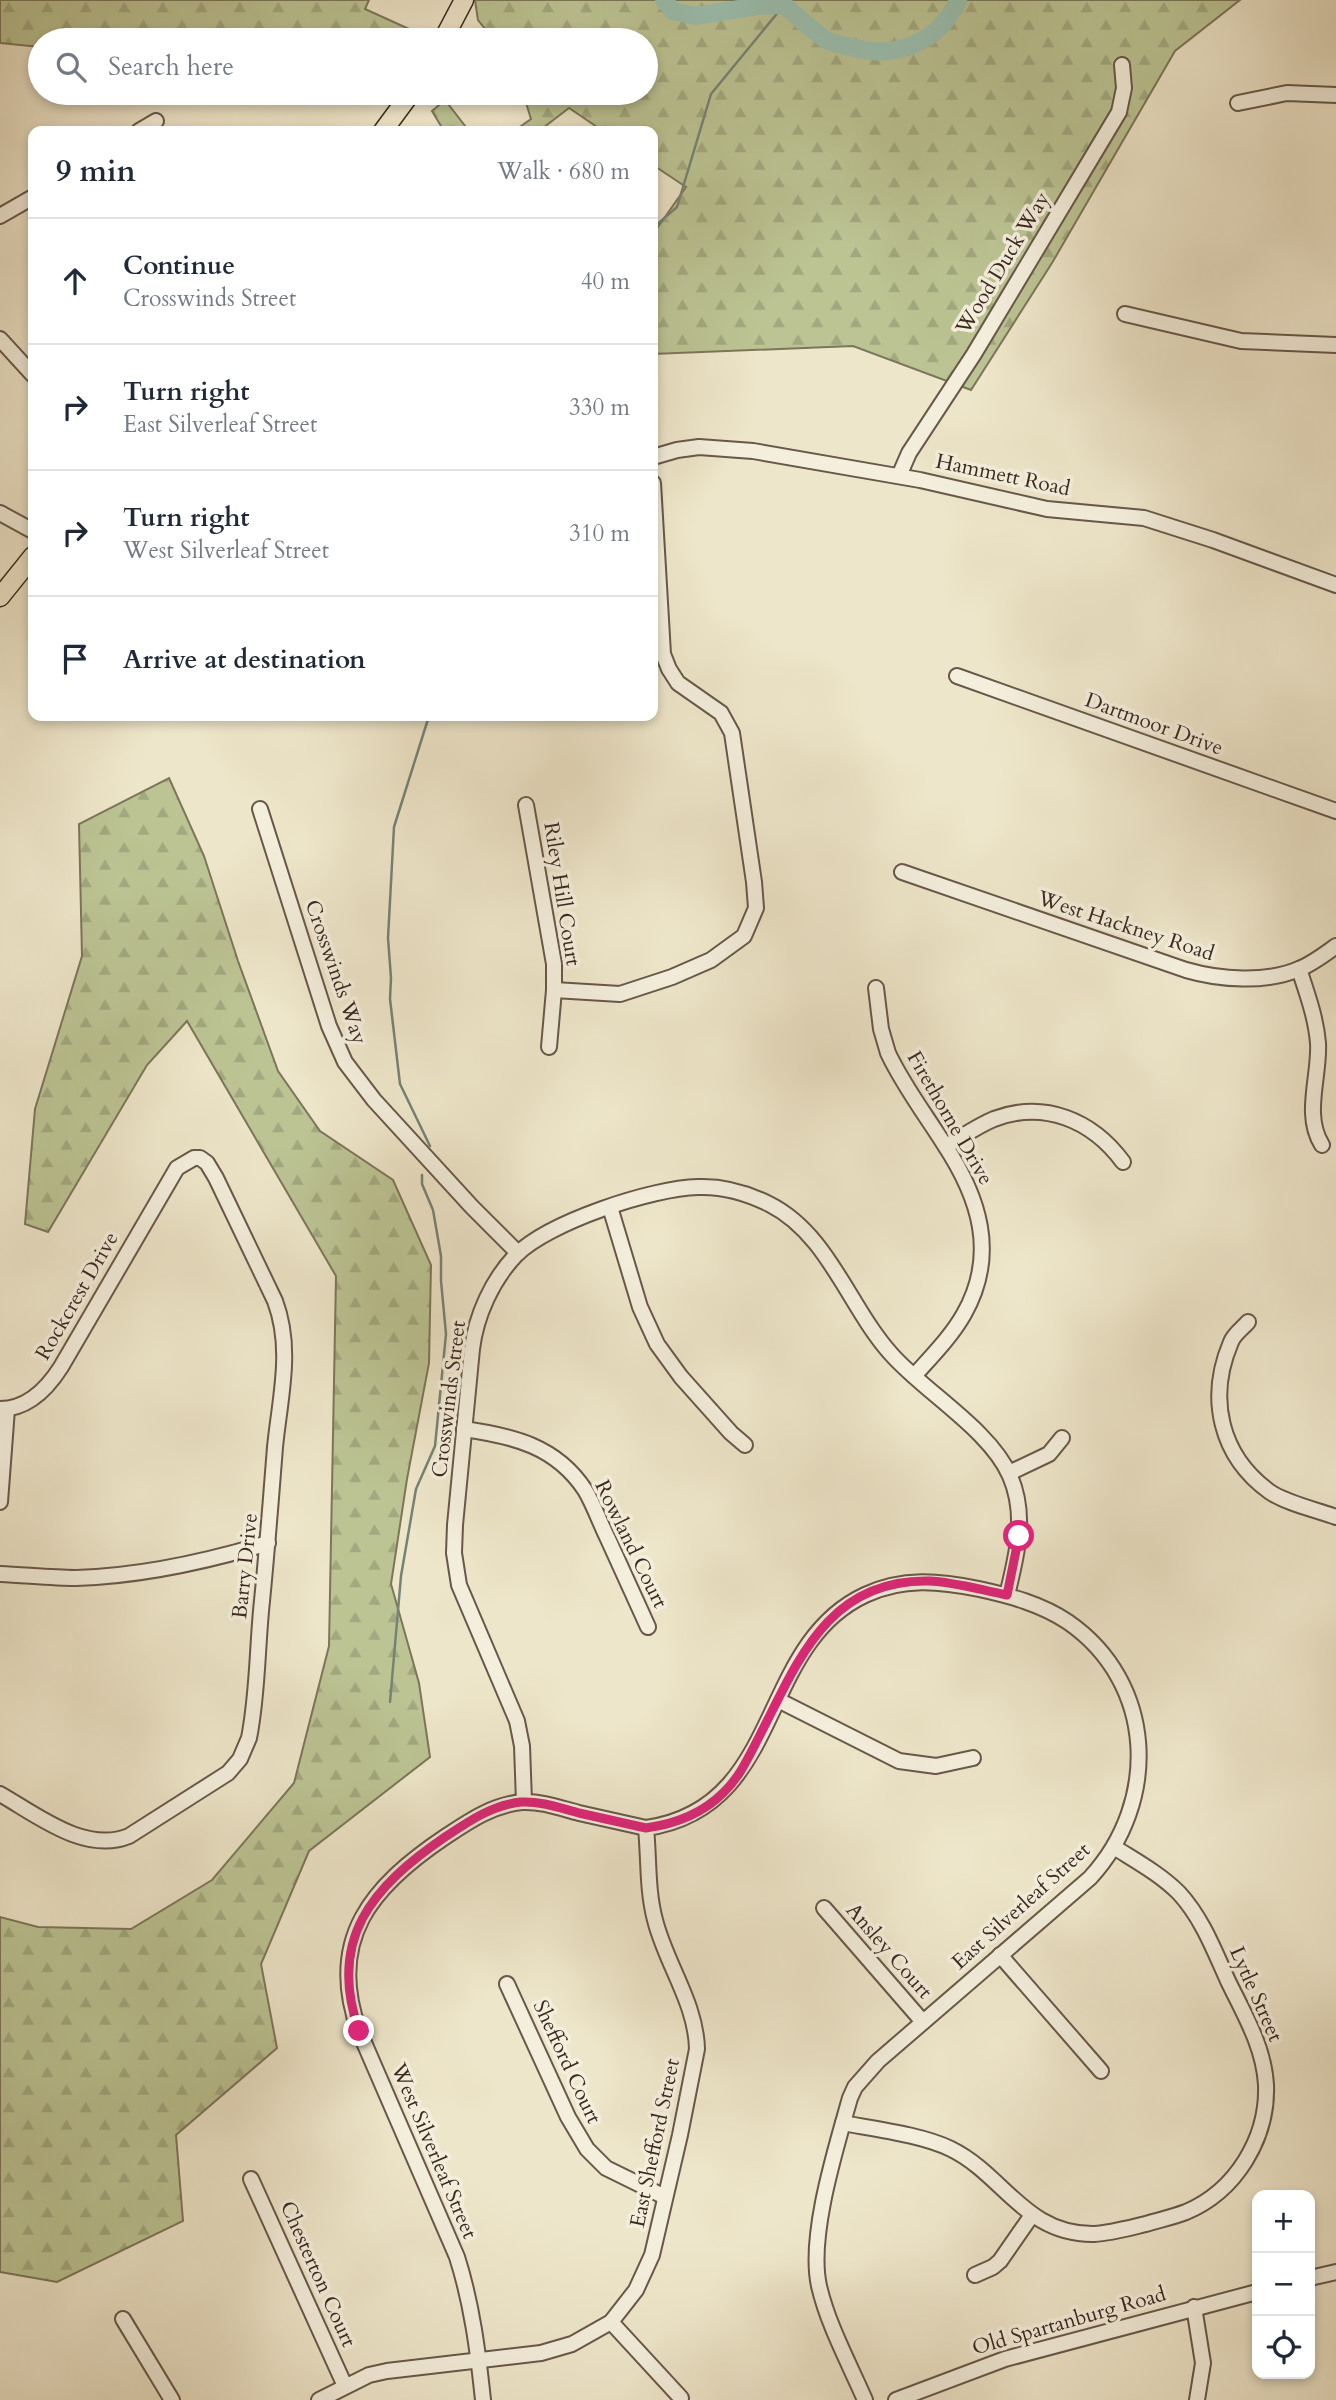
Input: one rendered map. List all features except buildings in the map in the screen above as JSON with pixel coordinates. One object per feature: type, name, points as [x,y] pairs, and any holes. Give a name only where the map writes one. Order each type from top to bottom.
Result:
[{"type":"main road","points":[[449,28],[464,0]]},
{"type":"main road","points":[[387,126],[402,105]]},
{"type":"main road","points":[[0,597],[28,562]]},
{"type":"street","name":"Wood Duck Way","points":[[899,476],[909,453],[974,354],[1119,112],[1124,88],[1122,65]]},
{"type":"street","points":[[1238,103],[1287,93],[1336,95]]},
{"type":"street","points":[[148,126],[156,121]]},
{"type":"street","points":[[0,216],[28,200]]},
{"type":"street","points":[[1125,314],[1241,341],[1336,345]]},
{"type":"street","points":[[0,339],[28,370]]},
{"type":"street","name":"Hammett Road","points":[[658,456],[677,450],[720,447],[899,476],[1047,509],[1144,518],[1336,584]]},
{"type":"street","points":[[0,513],[28,528]]},
{"type":"street","points":[[554,990],[620,994],[672,977],[711,960],[744,936],[756,908],[732,733],[721,713],[678,683],[668,669],[663,654],[658,568]]},
{"type":"street","name":"Dartmoor Drive","points":[[957,676],[1336,811]]},
{"type":"street","name":"Riley Hill Court","points":[[526,805],[554,964],[549,1047]]},
{"type":"street","name":"Crosswinds Way","points":[[260,809],[329,1026],[345,1062],[382,1109],[518,1253]]},
{"type":"street","name":"West Hackney Road","points":[[902,872],[1201,974],[1244,979],[1299,970],[1336,946]]},
{"type":"street","points":[[1299,970],[1317,1030],[1318,1058],[1313,1115],[1316,1133],[1322,1145]]},
{"type":"street","name":"Firethorne Drive","points":[[876,988],[881,1029],[888,1053],[967,1181],[976,1207],[981,1239],[974,1292],[963,1316],[914,1377]]},
{"type":"street","points":[[946,1146],[995,1119],[1018,1113],[1043,1113],[1069,1119],[1088,1128],[1110,1145],[1123,1162]]},
{"type":"street","name":"Barry Drive","points":[[0,1794],[77,1836],[110,1841],[130,1836],[233,1768],[243,1752],[252,1722],[276,1436],[285,1368],[282,1322],[275,1301],[207,1163],[196,1157],[183,1162],[170,1179]]},
{"type":"street","name":"Rockcrest Drive","points":[[3,1409],[30,1400],[51,1381],[170,1179]]},
{"type":"street","name":"Crosswinds Street","points":[[524,1802],[523,1755],[517,1721],[467,1607],[455,1569],[455,1525],[472,1349],[477,1324],[497,1280],[518,1253],[562,1224],[663,1191],[699,1187],[736,1191],[772,1206],[793,1220],[812,1239],[878,1339],[897,1361],[988,1444],[1009,1473],[1017,1497],[1020,1520],[1007,1595]]},
{"type":"street","points":[[610,1207],[640,1307],[657,1344],[681,1377],[745,1445]]},
{"type":"street","points":[[1248,1322],[1231,1340],[1221,1381],[1219,1408],[1225,1436],[1239,1461],[1255,1480],[1273,1494],[1336,1517]]},
{"type":"street","points":[[0,1502],[3,1409]]},
{"type":"street","name":"Rowland Court","points":[[464,1429],[502,1434],[526,1443],[550,1455],[571,1473],[590,1500],[649,1627]]},
{"type":"street","points":[[1009,1473],[1049,1454],[1062,1438]]},
{"type":"street","points":[[0,1574],[73,1578],[105,1576],[200,1562],[268,1543]]},
{"type":"street","name":"East Silverleaf Street","points":[[646,1828],[694,1814],[723,1794],[742,1769],[805,1648],[819,1630],[840,1610],[867,1594],[896,1584],[928,1581],[956,1584],[1007,1595],[1042,1608],[1081,1632],[1108,1661],[1128,1698],[1138,1736],[1139,1776],[1130,1814],[1114,1847],[1090,1878],[870,2069],[850,2098],[820,2223],[816,2267],[826,2309],[865,2400]]},
{"type":"street","points":[[778,1700],[899,1762],[936,1766],[973,1758]]},
{"type":"street","name":"West Silverleaf Street","points":[[482,2400],[468,2296],[457,2258],[359,2031],[351,2005],[348,1970],[352,1946],[363,1916],[390,1880],[434,1844],[476,1816],[506,1805],[543,1803],[646,1828]]},
{"type":"street","name":"East Shefford Street","points":[[319,2400],[369,2375],[387,2371],[479,2362],[559,2349],[583,2339],[611,2322],[647,2271],[662,2219],[694,2068],[696,2037],[690,2009],[654,1919],[646,1828]]},
{"type":"street","name":"Lytle Street","points":[[843,2123],[930,2141],[950,2148],[973,2163],[1032,2215],[1063,2230],[1094,2234],[1125,2229],[1186,2212],[1212,2197],[1236,2175],[1253,2148],[1263,2119],[1266,2084],[1259,2050],[1200,1921],[1186,1901],[1167,1882],[1114,1847]]},
{"type":"street","name":"Ansley Court","points":[[824,1908],[923,2022]]},
{"type":"street","points":[[1000,1955],[1101,2071]]},
{"type":"street","name":"Shefford Court","points":[[507,1984],[568,2117],[587,2149],[606,2168],[665,2197]]},
{"type":"street","name":"Chesterton Court","points":[[251,2179],[345,2386]]},
{"type":"street","points":[[975,2275],[1000,2261],[1032,2215]]},
{"type":"street","points":[[1315,2277],[1336,2272]]},
{"type":"street","name":"Old Spartanburg Road","points":[[896,2400],[1005,2360],[1252,2293]]},
{"type":"street","points":[[1194,2307],[1203,2363],[1198,2400]]},
{"type":"street","points":[[123,2319],[172,2400]]},
{"type":"street","points":[[611,2322],[681,2398]]},
{"type":"green space","points":[[0,0],[369,0],[365,9],[407,28],[28,28],[28,46],[0,43]]},
{"type":"green space","points":[[475,0],[1240,0],[1175,51],[1052,263],[971,390],[853,346],[658,354],[658,227],[686,187],[658,168],[658,126],[596,126],[569,108],[546,126],[521,126],[531,119],[527,105],[658,105],[658,28],[484,28],[478,20]]},
{"type":"green space","points":[[439,105],[449,105],[465,126],[441,126],[432,111]]},
{"type":"green space","points":[[169,778],[204,856],[278,1071],[320,1131],[393,1180],[431,1265],[429,1363],[391,1584],[419,1683],[430,1757],[309,1851],[261,1964],[277,2048],[176,2135],[183,2221],[57,2282],[0,2272],[0,1917],[38,1927],[131,1929],[212,1880],[294,1783],[329,1646],[336,1276],[187,1021],[147,1065],[48,1232],[25,1224],[35,1109],[82,956],[79,824]]},
{"type":"waterway","points":[[664,0],[673,11],[695,16],[758,6],[784,5],[828,41],[884,51],[899,49],[927,37],[950,15],[958,0]]},
{"type":"waterway","points":[[658,224],[677,207],[711,94],[784,5]]},
{"type":"waterway","points":[[427,721],[394,827],[388,938],[390,999],[400,1084],[430,1146]]},
{"type":"waterway","points":[[390,1702],[401,1576],[416,1489],[435,1446],[446,1334],[441,1256],[433,1210],[422,1184],[422,1175]]},
{"type":"route","points":[[359,2031],[351,2005],[348,1982],[349,1957],[359,1924],[368,1907],[390,1880],[434,1844],[476,1816],[506,1805],[524,1802],[543,1803],[646,1828],[694,1814],[723,1794],[742,1769],[805,1648],[828,1620],[853,1601],[896,1584],[943,1582],[1007,1595],[1019,1536]]}]
